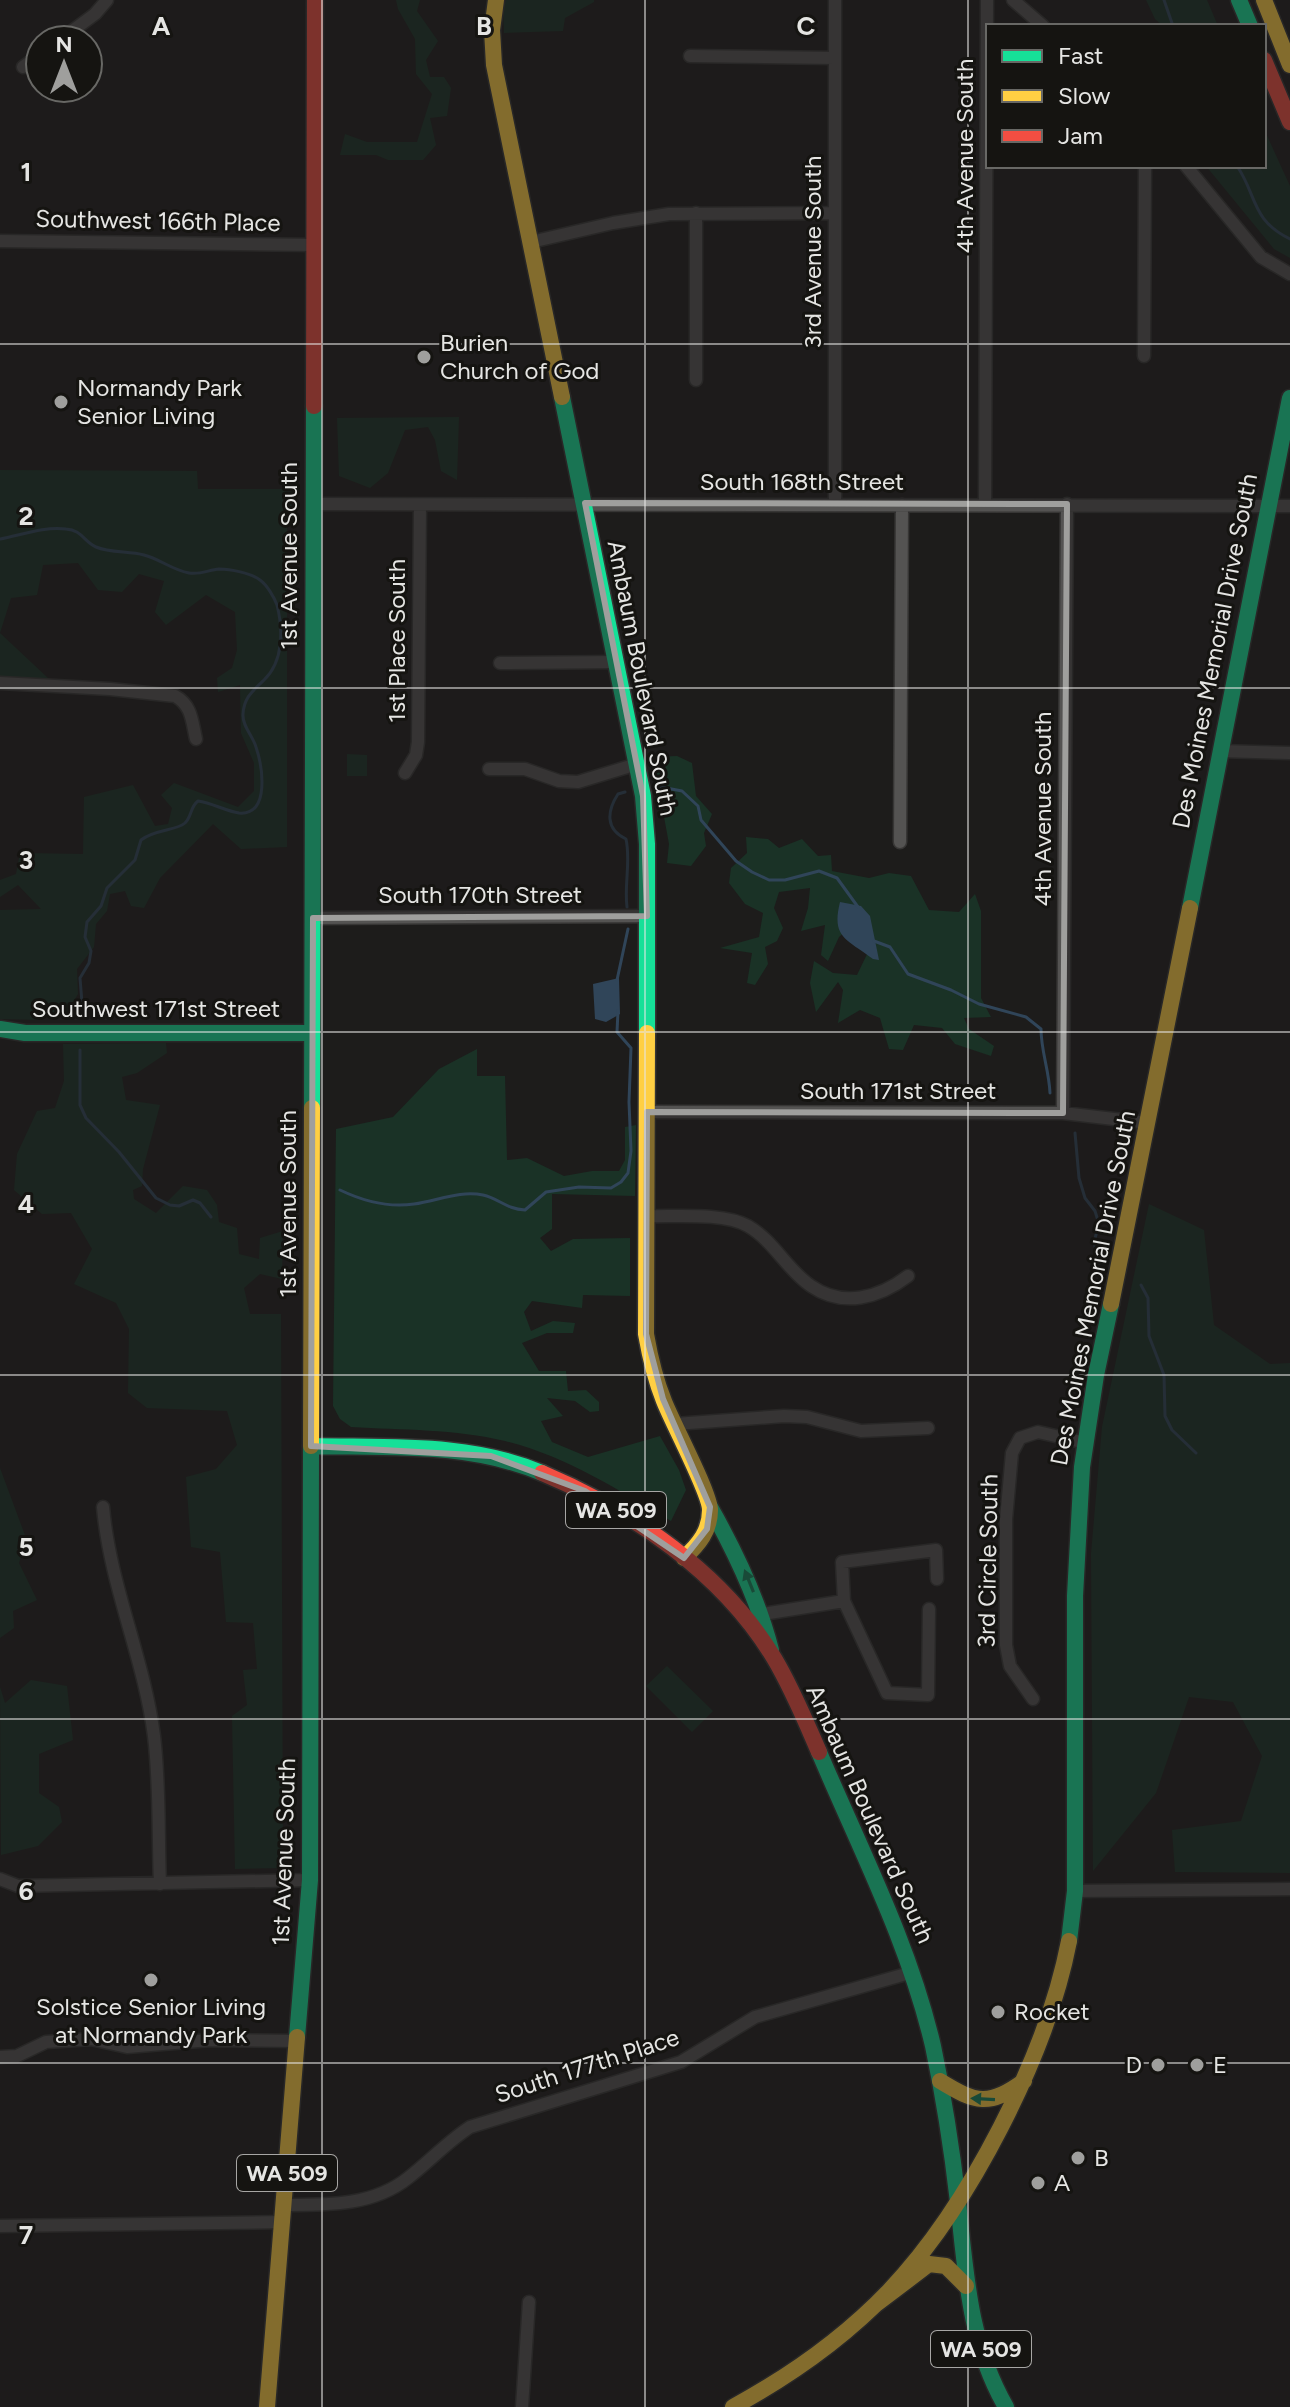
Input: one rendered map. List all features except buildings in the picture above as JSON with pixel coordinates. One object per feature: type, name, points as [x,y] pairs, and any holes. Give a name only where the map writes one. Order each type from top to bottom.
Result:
[{"type":"main road","name":"1st Avenue South","points":[[267,2407],[310,1880],[315,0]]},
{"type":"main road","name":"Ambaum Boulevard South","points":[[496,0],[492,30],[494,65],[585,503],[646,820],[646,1334],[652,1366],[710,1507],[743,1567],[763,1614],[772,1655],[891,1912],[913,1972],[940,2081],[957,2199]]},
{"type":"main road","points":[[1239,0],[1249,24]]},
{"type":"main road","points":[[1264,0],[1290,65]]},
{"type":"main road","points":[[1266,65],[1290,122]]},
{"type":"main road","name":"Des Moines Memorial Drive South","points":[[875,2305],[922,2250],[957,2199],[1024,2081],[1060,1983],[1073,1928],[1075,1596],[1077,1527],[1086,1443],[1096,1375],[1290,398]]},
{"type":"main road","name":"Southwest 171st Street","points":[[0,1029],[25,1033],[312,1033]]},
{"type":"main road","name":"WA 509","points":[[311,1446],[438,1449],[491,1456],[585,1491],[684,1558],[726,1597],[772,1655]]},
{"type":"main road","points":[[684,1558],[698,1545],[707,1529],[710,1507]]},
{"type":"main road","points":[[940,2081],[965,2097],[985,2101],[1001,2099],[1024,2081]]},
{"type":"main road","name":"WA 509","points":[[957,2199],[966,2286],[984,2364],[1006,2407]]},
{"type":"main road","points":[[733,2407],[809,2359],[929,2264],[941,2263],[948,2267],[966,2286]]},
{"type":"street","points":[[82,24],[107,0]]},
{"type":"street","name":"3rd Avenue South","points":[[835,0],[835,504]]},
{"type":"street","name":"4th Avenue South","points":[[987,0],[987,24]]},
{"type":"street","points":[[1013,0],[1041,24]]},
{"type":"street","points":[[690,56],[835,58]]},
{"type":"street","name":"4th Avenue South","points":[[985,504],[986,168]]},
{"type":"street","points":[[1144,356],[1145,168]]},
{"type":"street","points":[[1188,168],[1261,257],[1290,274]]},
{"type":"street","points":[[696,213],[696,380]]},
{"type":"street","points":[[531,242],[669,214],[835,213]]},
{"type":"street","name":"Southwest 166th Place","points":[[0,241],[315,245]]},
{"type":"street","name":"South 168th Street","points":[[313,504],[1290,506]]},
{"type":"street","name":"4th Avenue South","points":[[1063,1113],[1067,504]]},
{"type":"street","name":"1st Place South","points":[[405,773],[416,755],[418,742],[420,505]]},
{"type":"street","points":[[900,842],[902,505]]},
{"type":"street","points":[[500,663],[616,662]]},
{"type":"street","points":[[0,683],[175,696],[189,708],[196,739]]},
{"type":"street","points":[[1220,751],[1290,753]]},
{"type":"street","points":[[489,769],[525,769],[559,781],[578,782],[637,764]]},
{"type":"street","name":"South 170th Street","points":[[313,918],[647,916]]},
{"type":"street","name":"South 171st Street","points":[[647,1112],[1063,1113],[1148,1123]]},
{"type":"street","points":[[645,1216],[726,1218],[746,1225],[764,1238],[810,1285],[849,1299],[870,1297],[889,1290],[908,1276]]},
{"type":"street","points":[[675,1424],[784,1416],[807,1417],[861,1431],[928,1428]]},
{"type":"street","name":"3rd Circle South","points":[[1033,1699],[1010,1666],[1006,1645],[1006,1519],[1012,1453],[1020,1438],[1038,1432],[1086,1443]]},
{"type":"street","points":[[103,1507],[107,1546],[154,1737],[160,1884]]},
{"type":"street","points":[[929,1609],[928,1695],[887,1693],[844,1601],[842,1562],[936,1550],[937,1579]]},
{"type":"street","points":[[763,1614],[844,1601]]},
{"type":"street","points":[[0,1879],[18,1886],[310,1880]]},
{"type":"street","points":[[1075,1891],[1290,1889]]},
{"type":"street","name":"South 177th Place","points":[[0,2226],[284,2214],[386,2192],[408,2179],[450,2140],[470,2127],[681,2062],[755,2017],[913,1972]]},
{"type":"street","points":[[0,2057],[17,2056],[46,2042],[91,2039],[127,2047],[210,2040],[298,2041]]},
{"type":"street","points":[[522,2407],[529,2302]]},
{"type":"highlighted area","points":[[585,503],[1067,504],[1063,1113],[647,1112],[646,1334],[663,1399],[710,1507],[707,1529],[684,1558],[585,1491],[491,1456],[311,1446],[313,918],[647,916],[643,796]]},
{"type":"green space","points":[[396,0],[420,0],[417,11],[438,41],[426,60],[430,77],[444,77],[451,88],[447,116],[430,118],[436,145],[423,160],[340,155],[345,134],[367,142],[417,142],[432,94],[416,74],[415,39]]},
{"type":"green space","points":[[506,0],[594,2],[565,18],[563,31],[504,33],[503,8]]},
{"type":"green space","points":[[1146,0],[1207,0],[1217,24],[1161,24]]},
{"type":"green space","points":[[1266,133],[1290,186],[1290,258],[1274,249],[1208,168],[1266,168]]},
{"type":"green space","points":[[459,417],[457,480],[441,471],[435,440],[428,427],[405,430],[388,473],[370,488],[339,476],[337,418]]},
{"type":"green space","points":[[0,470],[197,471],[198,489],[292,489],[291,520],[287,520],[287,847],[241,849],[213,824],[160,878],[144,908],[131,906],[125,891],[110,894],[107,911],[96,924],[94,947],[77,969],[78,994],[66,1014],[42,1013],[41,1020],[0,1019],[0,910],[41,909],[18,885],[0,897],[0,880],[16,874],[20,853],[83,854],[84,797],[133,785],[155,826],[168,824],[172,808],[161,795],[174,783],[238,807],[254,791],[254,763],[241,733],[240,685],[218,692],[217,678],[232,668],[237,650],[235,612],[206,595],[166,625],[155,612],[164,581],[139,574],[122,592],[98,590],[78,563],[43,565],[37,595],[11,598],[0,633]]},
{"type":"green space","points":[[0,633],[49,679],[0,676]]},
{"type":"green space","points":[[347,754],[367,755],[367,776],[347,776]]},
{"type":"green space","points":[[677,756],[692,763],[696,796],[712,814],[704,833],[706,846],[691,866],[667,863],[669,844],[653,757]]},
{"type":"green space","points":[[746,837],[768,839],[779,848],[802,839],[818,856],[831,855],[832,871],[869,878],[889,873],[911,876],[929,910],[959,912],[975,894],[981,911],[981,998],[991,1017],[964,1018],[969,1029],[994,1046],[991,1056],[955,1044],[942,1028],[914,1025],[903,1050],[889,1049],[880,1018],[860,1010],[838,1023],[843,990],[838,982],[816,1012],[810,983],[814,961],[833,973],[857,975],[870,948],[857,921],[839,937],[828,961],[821,955],[825,925],[801,931],[810,888],[779,892],[774,908],[783,928],[777,941],[765,947],[768,964],[755,985],[747,983],[752,953],[720,948],[759,937],[763,913],[745,904],[729,883],[731,868],[747,853]]},
{"type":"green space","points":[[166,1043],[167,1053],[137,1073],[122,1077],[126,1100],[160,1105],[143,1169],[142,1186],[133,1190],[134,1199],[156,1213],[183,1186],[207,1190],[217,1205],[219,1222],[237,1228],[239,1254],[259,1259],[260,1238],[283,1231],[282,1279],[260,1274],[244,1288],[250,1314],[281,1314],[283,1868],[235,1869],[232,1716],[247,1705],[243,1670],[257,1669],[253,1623],[226,1622],[220,1552],[191,1547],[186,1477],[216,1469],[237,1445],[227,1411],[147,1408],[128,1393],[129,1329],[116,1303],[74,1284],[92,1249],[71,1213],[42,1214],[14,1190],[17,1154],[37,1111],[55,1108],[64,1081],[63,1044]]},
{"type":"green space","points":[[477,1049],[477,1076],[505,1076],[507,1160],[527,1158],[564,1176],[592,1171],[619,1171],[625,1160],[625,1127],[636,1125],[635,1196],[552,1194],[552,1229],[540,1238],[551,1251],[573,1239],[630,1238],[630,1296],[583,1295],[582,1308],[532,1301],[524,1312],[531,1331],[553,1321],[575,1323],[573,1333],[547,1333],[522,1343],[539,1371],[566,1371],[568,1391],[586,1390],[599,1402],[599,1411],[590,1412],[575,1401],[547,1398],[563,1416],[541,1421],[552,1442],[588,1457],[660,1436],[686,1490],[671,1521],[591,1475],[527,1447],[467,1434],[351,1427],[340,1419],[333,1406],[336,1129],[393,1117],[439,1069]]},
{"type":"green space","points":[[1149,1204],[1204,1230],[1214,1325],[1270,1364],[1290,1363],[1290,1873],[1175,1872],[1172,1830],[1241,1821],[1262,1756],[1233,1702],[1189,1697],[1156,1793],[1093,1871],[1091,1554],[1102,1427]]},
{"type":"green space","points":[[0,1468],[26,1538],[19,1563],[37,1600],[13,1611],[14,1628],[0,1638]]},
{"type":"green space","points":[[667,1666],[713,1711],[692,1732],[646,1686]]},
{"type":"green space","points":[[31,1680],[67,1686],[73,1740],[39,1754],[39,1793],[59,1807],[62,1822],[38,1846],[1,1855],[0,1687],[5,1703]]},
{"type":"water","points":[[840,902],[861,906],[870,916],[879,960],[873,959],[843,936],[838,923]]},
{"type":"water","points":[[619,978],[620,1014],[606,1022],[595,1019],[593,984]]},
{"type":"waterway","points":[[1164,0],[1172,24]]},
{"type":"waterway","points":[[1238,168],[1261,215],[1277,232],[1290,239]]},
{"type":"waterway","points":[[0,539],[41,530],[66,529],[76,532],[96,547],[144,555],[183,572],[219,569],[240,572],[265,585],[276,602],[279,614],[281,634],[275,664],[247,699],[243,714],[256,747],[262,777],[256,806],[249,812],[239,813],[198,801],[185,823],[141,840],[135,860],[107,888],[101,906],[87,922],[85,937],[91,951],[89,963],[80,978],[82,1003]]},
{"type":"waterway","points":[[661,787],[682,791],[698,806],[701,820],[736,861],[752,872],[769,880],[785,880],[819,871],[837,878],[858,907]]},
{"type":"waterway","points":[[625,792],[618,794],[614,800],[610,819],[614,830],[626,839],[627,907]]},
{"type":"waterway","points":[[617,980],[628,929]]},
{"type":"waterway","points":[[874,941],[890,947],[908,974],[979,1004],[1026,1017],[1041,1029],[1050,1093]]},
{"type":"waterway","points":[[340,1190],[367,1200],[395,1205],[474,1194],[525,1210],[546,1192],[579,1187],[611,1188],[621,1182],[628,1173],[631,1151],[631,1048],[617,1032],[618,1011]]},
{"type":"waterway","points":[[80,1050],[80,1105],[86,1118],[119,1152],[156,1198],[179,1206],[193,1200],[200,1203],[211,1217]]},
{"type":"waterway","points":[[1075,1133],[1079,1178],[1085,1198],[1095,1211],[1099,1224],[1094,1242],[1099,1264]]},
{"type":"waterway","points":[[1141,1285],[1148,1298],[1149,1336],[1164,1375],[1165,1416],[1172,1430],[1196,1453]]},
{"type":"traffic: fast","points":[[1239,0],[1249,24]]},
{"type":"traffic: fast","points":[[562,397],[643,796],[647,844],[647,1033]]},
{"type":"traffic: fast","points":[[1190,908],[1290,398]]},
{"type":"traffic: fast","points":[[312,1108],[314,406]]},
{"type":"traffic: fast","points":[[0,1029],[25,1033],[312,1033]]},
{"type":"traffic: fast","points":[[1069,1941],[1075,1891],[1075,1596],[1082,1467],[1111,1304]]},
{"type":"traffic: fast","points":[[297,2037],[310,1880],[311,1446],[457,1451],[514,1463],[542,1473]]},
{"type":"traffic: fast","points":[[710,1507],[745,1577],[771,1650]]},
{"type":"traffic: fast","points":[[819,1752],[897,1933],[923,2008],[947,2124],[971,2308],[984,2358],[1006,2407]]},
{"type":"traffic: slow","points":[[496,0],[492,30],[494,65],[562,397]]},
{"type":"traffic: slow","points":[[1264,0],[1290,65]]},
{"type":"traffic: slow","points":[[1111,1304],[1190,908]]},
{"type":"traffic: slow","points":[[647,1033],[646,1334],[661,1393],[704,1489],[710,1510],[703,1537],[684,1558]]},
{"type":"traffic: slow","points":[[311,1446],[312,1108]]},
{"type":"traffic: slow","points":[[733,2407],[796,2369],[854,2325],[919,2257],[948,2217],[1001,2127],[1023,2080],[1043,2032],[1069,1941]]},
{"type":"traffic: slow","points":[[267,2407],[297,2037]]},
{"type":"traffic: slow","points":[[940,2081],[963,2094],[982,2099],[1001,2095],[1024,2081]]},
{"type":"traffic: slow","points":[[875,2305],[929,2264],[946,2266],[966,2286]]},
{"type":"traffic: jam","points":[[314,406],[315,0]]},
{"type":"traffic: jam","points":[[1266,65],[1290,122]]},
{"type":"traffic: jam","points":[[542,1473],[576,1488],[642,1526],[702,1572],[729,1599],[774,1658],[819,1752]]},
{"type":"place","name":"Burien Church of God","points":[[424,357]]},
{"type":"place","name":"Normandy Park Senior Living","points":[[61,402]]},
{"type":"place","name":"Solstice Senior Living at Normandy Park","points":[[151,1980]]},
{"type":"place","name":"Rocket","points":[[998,2012]]},
{"type":"place","name":"D","points":[[1158,2065]]},
{"type":"place","name":"E","points":[[1197,2065]]},
{"type":"place","name":"B","points":[[1078,2158]]},
{"type":"place","name":"A","points":[[1038,2183]]}]
